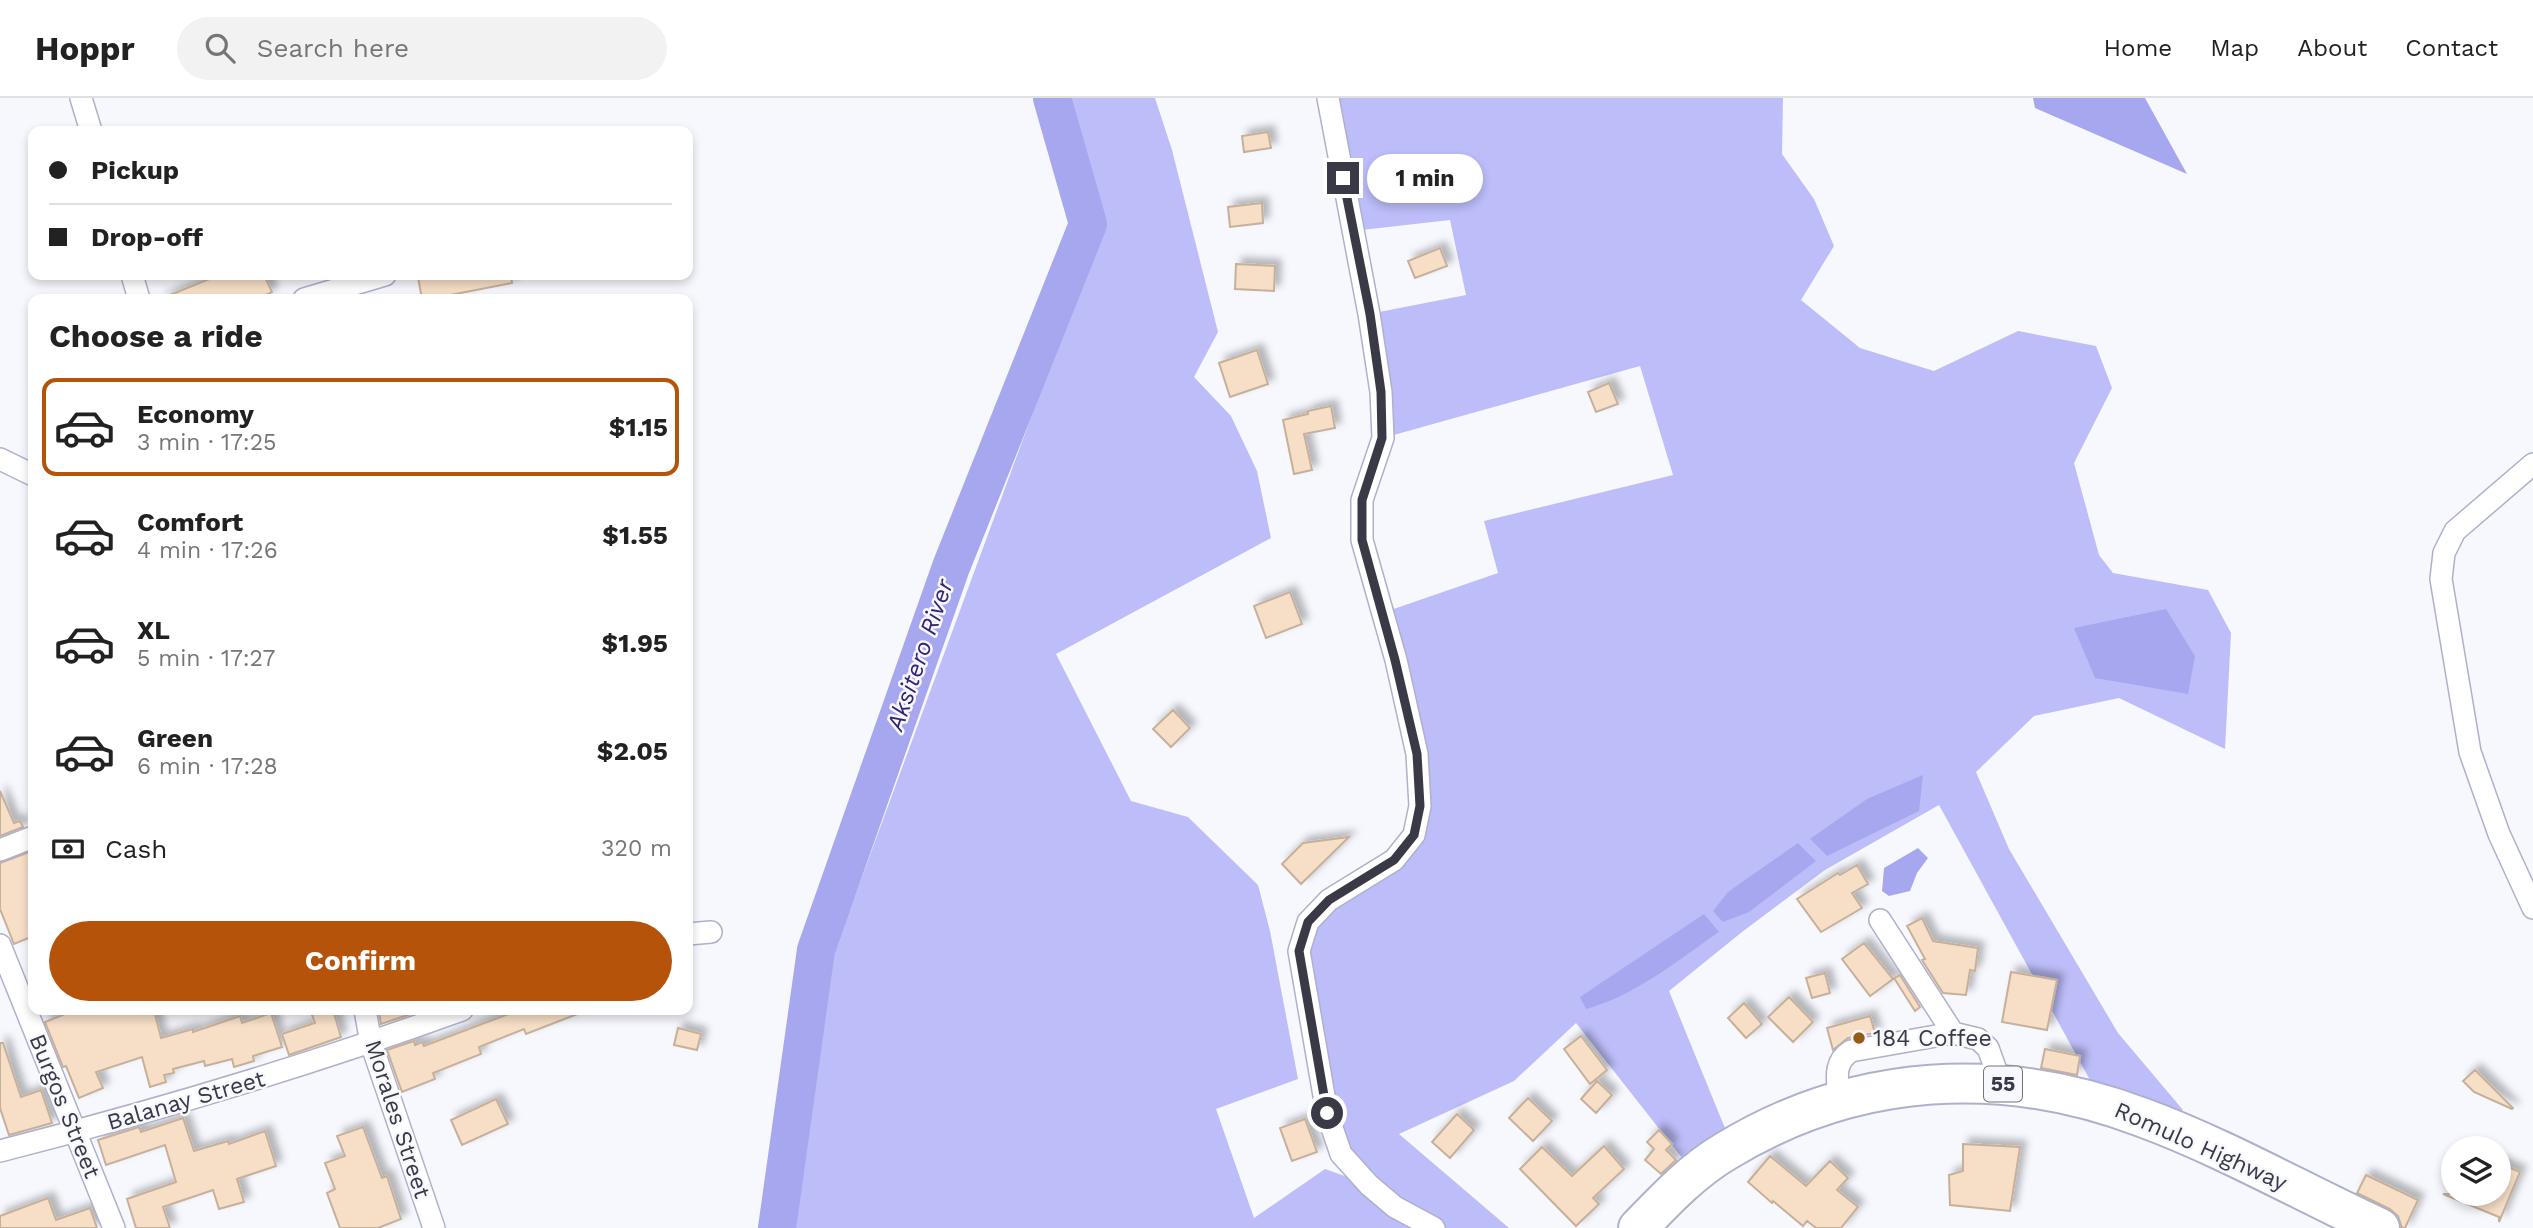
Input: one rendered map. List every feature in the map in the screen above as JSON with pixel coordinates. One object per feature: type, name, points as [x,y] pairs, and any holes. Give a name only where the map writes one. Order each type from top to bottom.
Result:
[{"type":"highway","name":"Romulo Highway","points":[[1638,1228],[1681,1185],[1724,1152],[1782,1121],[1839,1100],[1902,1086],[1954,1082],[2001,1084],[2058,1092],[2146,1118],[2266,1172],[2380,1228]]},
{"type":"street","points":[[81,98],[89,126]]},
{"type":"street","points":[[1328,98],[1370,314],[1381,392],[1382,438],[1362,500],[1362,540],[1417,754],[1420,806],[1414,835],[1394,860],[1329,900],[1308,922],[1299,951],[1327,1113],[1341,1154],[1369,1185],[1395,1207],[1434,1228]]},
{"type":"street","points":[[321,294],[368,280]]},
{"type":"street","points":[[0,459],[28,473]]},
{"type":"street","points":[[2533,464],[2455,531],[2444,553],[2441,579],[2470,752],[2499,834],[2533,908]]},
{"type":"street","points":[[0,850],[28,839]]},
{"type":"street","points":[[1880,920],[1953,1033]]},
{"type":"street","points":[[693,934],[711,932]]},
{"type":"street","name":"Burgos Street","points":[[0,945],[28,1014]]},
{"type":"street","name":"Burgos Street","points":[[28,1015],[114,1228]]},
{"type":"street","name":"Morales Street","points":[[366,1015],[371,1043],[434,1228]]},
{"type":"street","name":"Balanay Street","points":[[0,1151],[210,1094],[371,1043],[448,1015]]},
{"type":"street","points":[[1839,1100],[1837,1069],[1841,1057],[1851,1051],[1953,1033],[1978,1039],[1988,1048],[2001,1084]]},
{"type":"shaded area","points":[[1070,98],[1155,98],[1172,150],[1218,332],[1194,377],[1231,416],[1257,471],[1271,538],[1056,654],[1131,801],[1188,817],[1258,885],[1270,931],[1298,1079],[1216,1109],[1254,1218],[1325,1169],[1367,1184],[1341,1154],[1306,929],[1394,860],[1420,806],[1382,613],[1498,573],[1484,521],[1673,475],[1640,366],[1383,438],[1369,314],[1466,295],[1450,220],[1353,231],[1325,98],[1783,98],[1782,154],[1814,199],[1834,246],[1801,300],[1860,348],[1934,371],[2018,331],[2096,346],[2112,388],[2074,463],[2099,555],[2113,573],[2208,590],[2231,633],[2225,749],[2119,698],[2034,716],[1976,772],[2009,849],[2118,1033],[2183,1110],[2161,1125],[2096,1091],[1939,805],[1825,870],[1669,991],[1729,1138],[1690,1168],[1576,1023],[1514,1081],[1399,1134],[1509,1228],[791,1228],[831,961],[1100,230]]},
{"type":"shaded area","points":[[2033,98],[2145,98],[2187,174],[2035,108]]},
{"type":"shaded area","points":[[2166,609],[2195,656],[2188,694],[2095,678],[2074,628]]},
{"type":"shaded area","points":[[1923,775],[1919,811],[1827,856],[1810,839],[1867,799]]},
{"type":"shaded area","points":[[1798,843],[1816,861],[1749,912],[1723,922],[1713,911],[1728,892]]},
{"type":"shaded area","points":[[1918,848],[1928,858],[1917,873],[1910,891],[1889,896],[1882,891],[1884,868]]},
{"type":"shaded area","points":[[1704,914],[1719,932],[1639,986],[1586,1009],[1580,997]]},
{"type":"building","points":[[1268,132],[1271,148],[1244,152],[1242,136]]},
{"type":"building","points":[[1262,203],[1263,223],[1230,227],[1228,207]]},
{"type":"building","points":[[1440,248],[1447,266],[1415,278],[1408,261]]},
{"type":"building","points":[[1236,264],[1275,266],[1274,291],[1235,289]]},
{"type":"building","points":[[207,280],[266,280],[272,292],[268,294],[172,294]]},
{"type":"building","points":[[419,280],[512,280],[512,283],[455,294],[421,294]]},
{"type":"building","points":[[1257,350],[1268,384],[1230,397],[1219,363]]},
{"type":"building","points":[[1609,383],[1618,404],[1596,412],[1588,392]]},
{"type":"building","points":[[1331,406],[1335,428],[1304,434],[1312,470],[1294,474],[1283,420]]},
{"type":"building","points":[[1290,592],[1302,624],[1266,638],[1254,606]]},
{"type":"building","points":[[1173,710],[1190,728],[1171,747],[1153,729]]},
{"type":"building","points":[[0,791],[14,823],[20,821],[23,827],[0,836]]},
{"type":"building","points":[[1349,837],[1301,884],[1282,864],[1303,843]]},
{"type":"building","points":[[28,852],[28,938],[14,944],[0,909],[0,863]]},
{"type":"building","points":[[1857,865],[1868,884],[1852,893],[1862,908],[1821,932],[1797,899],[1838,873],[1840,875]]},
{"type":"building","points":[[1922,918],[1933,941],[1978,948],[1975,971],[1970,970],[1966,995],[1943,993],[1922,960],[1925,959],[1907,926]]},
{"type":"building","points":[[1864,943],[1893,979],[1870,996],[1842,959]]},
{"type":"building","points":[[2011,972],[2057,980],[2047,1030],[2002,1022]]},
{"type":"building","points":[[1825,973],[1830,993],[1812,998],[1806,978]]},
{"type":"building","points":[[1900,975],[1920,1007],[1915,1011],[1894,978]]},
{"type":"building","points":[[1789,997],[1813,1022],[1793,1042],[1768,1017]]},
{"type":"building","points":[[1744,1003],[1762,1024],[1746,1038],[1728,1018]]},
{"type":"building","points":[[62,1015],[155,1015],[161,1038],[193,1029],[193,1032],[240,1016],[242,1023],[272,1015],[282,1047],[253,1056],[254,1061],[234,1067],[232,1059],[205,1066],[204,1061],[173,1069],[174,1073],[164,1075],[166,1082],[150,1087],[142,1057],[96,1072],[103,1088],[79,1098],[45,1022]]},
{"type":"building","points":[[312,1015],[334,1015],[341,1037],[289,1055],[282,1034],[315,1023]]},
{"type":"building","points":[[380,1015],[408,1015],[381,1024]]},
{"type":"building","points":[[506,1015],[575,1015],[526,1034],[524,1029],[479,1047],[481,1054],[433,1073],[435,1079],[402,1092],[387,1050],[414,1041],[415,1045],[422,1042],[424,1046]]},
{"type":"building","points":[[1870,1016],[1875,1033],[1848,1038],[1833,1050],[1827,1028]]},
{"type":"building","points":[[678,1028],[701,1034],[697,1050],[674,1045]]},
{"type":"building","points":[[1581,1036],[1607,1070],[1590,1084],[1564,1049]]},
{"type":"building","points":[[0,1043],[3,1043],[21,1097],[41,1090],[52,1123],[9,1135],[0,1108]]},
{"type":"building","points":[[2045,1049],[2080,1056],[2077,1075],[2041,1068]]},
{"type":"building","points":[[2475,1070],[2512,1109],[2474,1092],[2463,1081]]},
{"type":"building","points":[[1597,1081],[1612,1095],[1596,1113],[1581,1099]]},
{"type":"building","points":[[1528,1098],[1552,1121],[1533,1141],[1509,1118]]},
{"type":"building","points":[[496,1099],[508,1124],[462,1145],[451,1120]]},
{"type":"building","points":[[1457,1114],[1474,1130],[1450,1158],[1432,1142]]},
{"type":"building","points":[[183,1118],[194,1151],[228,1141],[229,1144],[265,1131],[276,1166],[237,1179],[244,1202],[219,1209],[213,1190],[163,1207],[170,1228],[136,1228],[127,1199],[176,1182],[165,1145],[106,1165],[98,1140],[139,1127],[141,1132]]},
{"type":"building","points":[[1305,1119],[1317,1152],[1292,1161],[1280,1128]]},
{"type":"building","points":[[363,1127],[382,1178],[387,1176],[401,1219],[378,1228],[340,1228],[327,1193],[335,1189],[325,1163],[345,1156],[337,1136]]},
{"type":"building","points":[[1659,1130],[1672,1144],[1666,1150],[1676,1160],[1661,1174],[1645,1160],[1654,1149],[1647,1142]]},
{"type":"building","points":[[1963,1144],[2020,1147],[2010,1211],[1950,1205],[1949,1175],[1963,1171]]},
{"type":"building","points":[[1604,1146],[1624,1169],[1593,1198],[1599,1204],[1576,1226],[1520,1169],[1542,1147],[1572,1176]]},
{"type":"building","points":[[1770,1156],[1806,1186],[1830,1161],[1848,1178],[1837,1190],[1858,1207],[1841,1228],[1816,1228],[1807,1221],[1803,1226],[1748,1182]]},
{"type":"building","points":[[2511,1168],[2520,1172],[2511,1193]]},
{"type":"building","points":[[2366,1175],[2418,1200],[2405,1228],[2402,1228],[2398,1216],[2390,1209],[2357,1193]]},
{"type":"building","points":[[48,1198],[56,1220],[90,1208],[97,1228],[0,1228],[0,1216]]},
{"type":"building","points":[[2472,1206],[2506,1206],[2499,1222],[2499,1217]]},
{"type":"waterway","name":"Aksitero River","points":[[777,1228],[816,950],[951,567],[1088,224],[1052,98]]},
{"type":"place","name":"184 Coffee","points":[[1859,1038]]},
{"type":"route","points":[[1327,1113],[1299,951],[1308,922],[1329,900],[1394,860],[1414,835],[1420,806],[1417,754],[1362,540],[1362,500],[1382,438],[1381,392],[1370,314],[1343,178]]}]
